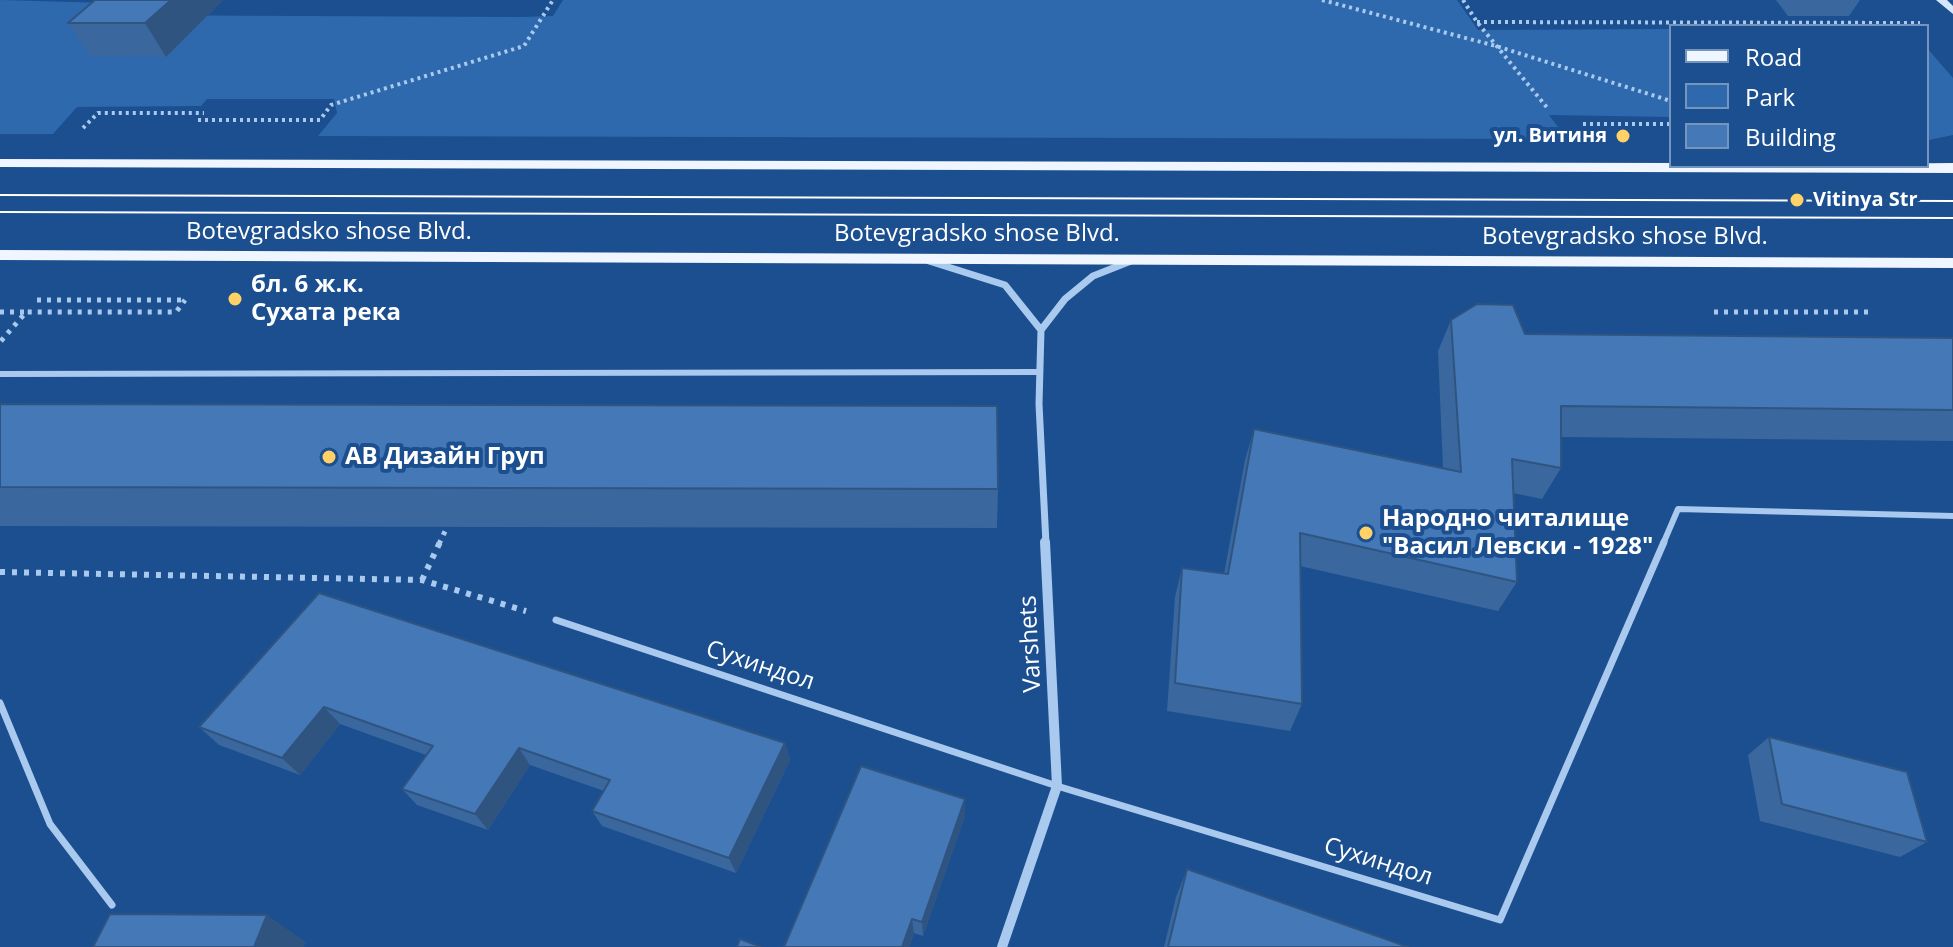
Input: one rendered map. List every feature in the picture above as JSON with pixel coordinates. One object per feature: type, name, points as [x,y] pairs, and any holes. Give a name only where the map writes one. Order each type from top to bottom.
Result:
[{"type":"main road","points":[[0,163],[1669,167]]},
{"type":"main road","points":[[1929,168],[1953,168]]},
{"type":"main road","name":"Botevgradsko shose Blvd.","points":[[0,255],[1953,263]]},
{"type":"street","points":[[1941,0],[1953,11]]},
{"type":"street","points":[[916,258],[1005,285],[1041,330],[1065,299],[1093,276],[1136,259]]},
{"type":"street","name":"Varshets","points":[[1002,947],[1057,786],[1039,372],[1041,330]]},
{"type":"lane","points":[[0,374],[1039,372]]},
{"type":"lane","name":"Сухиндол","points":[[556,620],[1057,786],[1500,920],[1678,509],[1953,516]]},
{"type":"lane","points":[[0,703],[50,824],[112,905]]},
{"type":"path","points":[[198,120],[320,120],[331,105],[524,46],[553,0]]},
{"type":"path","points":[[1322,0],[1496,46],[1669,100]]},
{"type":"path","points":[[1463,0],[1477,22],[1549,110]]},
{"type":"path","points":[[1477,22],[1922,23]]},
{"type":"path","points":[[94,133],[78,133],[98,113],[204,113]]},
{"type":"path","points":[[1583,124],[1669,124]]},
{"type":"path","points":[[0,312],[176,312],[185,300],[37,300]]},
{"type":"path","points":[[0,343],[26,312]]},
{"type":"path","points":[[1714,312],[1872,312]]},
{"type":"path","points":[[422,580],[447,527]]},
{"type":"path","points":[[0,572],[422,580],[556,620]]},
{"type":"green space","points":[[0,0],[109,3],[96,15],[521,17],[553,16],[563,0],[1457,0],[1478,30],[1669,29],[1669,117],[1549,115],[1567,139],[318,136],[337,113],[334,99],[207,99],[201,106],[77,107],[53,134],[0,134]]},
{"type":"green space","points":[[1929,50],[1953,78],[1953,135],[1929,140]]},
{"type":"building","points":[[95,0],[171,0],[145,23],[68,23]]},
{"type":"building","points":[[1477,304],[1513,305],[1525,334],[1953,338],[1953,410],[1561,406],[1561,468],[1512,459],[1517,582],[1300,533],[1302,704],[1175,683],[1182,568],[1228,574],[1254,429],[1461,472],[1451,320]]},
{"type":"building","points":[[0,404],[997,406],[998,489],[0,487]]},
{"type":"building","points":[[319,593],[785,743],[729,858],[592,811],[610,780],[519,748],[475,814],[402,789],[433,746],[324,707],[282,758],[199,727]]},
{"type":"building","points":[[1769,737],[1907,772],[1927,842],[1782,804]]},
{"type":"building","points":[[861,766],[965,799],[922,922],[912,919],[902,947],[784,947]]},
{"type":"building","points":[[1187,869],[1408,947],[1168,947]]},
{"type":"building","points":[[110,914],[267,915],[254,947],[93,947]]},
{"type":"building","points":[[740,939],[761,947],[737,947]]},
{"type":"tram line","points":[[0,195],[1953,201]]},
{"type":"tram line","points":[[0,212],[1953,218]]},
{"type":"place","name":"ул. Витиня","points":[[1623,136]]},
{"type":"place","name":"Vitinya Str","points":[[1797,200]]},
{"type":"place","name":"бл. 6 ж.к. Сухата река","points":[[235,299]]},
{"type":"place","name":"АВ Дизайн Груп","points":[[329,457]]},
{"type":"place","name":"Народно читалище \"Васил Левски - 1928\"","points":[[1366,533]]}]
